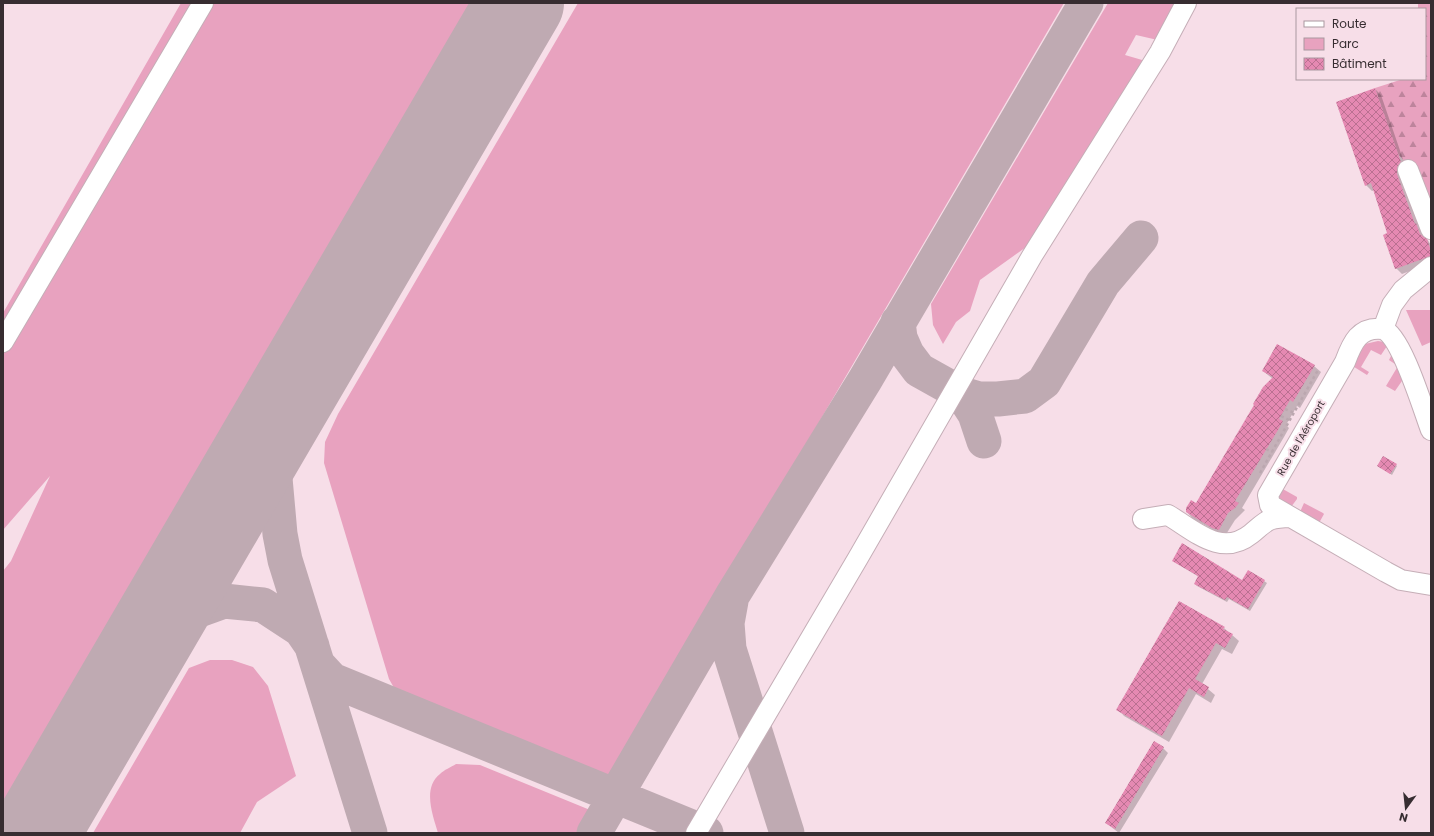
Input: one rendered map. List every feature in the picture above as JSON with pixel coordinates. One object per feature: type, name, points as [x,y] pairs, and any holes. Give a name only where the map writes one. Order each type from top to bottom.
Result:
[{"type":"street","points":[[3,342],[203,3]]},
{"type":"street","points":[[696,833],[862,552],[1032,256],[1160,52],[1186,3]]},
{"type":"street","points":[[1408,170],[1431,229]]},
{"type":"street","points":[[1431,266],[1403,290],[1392,305],[1383,329],[1395,339],[1431,430]]},
{"type":"street","name":"Rue de l'Aéroport","points":[[1383,329],[1367,331],[1352,343],[1345,362],[1268,495],[1270,505],[1401,580],[1431,585]]},
{"type":"street","points":[[1143,518],[1168,515],[1210,540],[1221,544],[1231,544],[1247,537],[1266,520],[1291,517]]},
{"type":"path","points":[[1260,473],[1318,370]]},
{"type":"path","points":[[1285,408],[1294,413]]},
{"type":"path","points":[[1281,416],[1289,420]]},
{"type":"path","points":[[1266,449],[1272,452]]},
{"type":"green space","points":[[181,3],[197,3],[3,335],[3,313]]},
{"type":"green space","points":[[207,3],[474,3],[3,811],[3,571],[11,561],[50,476],[3,530],[3,350]]},
{"type":"green space","points":[[578,3],[1064,3],[794,465],[614,783],[605,784],[405,700],[397,693],[389,679],[324,463],[325,442],[338,414]]},
{"type":"green space","points":[[1108,3],[1185,3],[1162,41],[1136,35],[1125,55],[1149,62],[1054,227],[980,280],[970,311],[956,322],[943,344],[933,325],[931,304]]},
{"type":"green space","points":[[1418,3],[1431,3],[1431,221],[1406,163],[1398,154],[1375,88],[1400,80],[1426,80],[1426,8],[1418,8]]},
{"type":"green space","points":[[1406,310],[1431,310],[1431,342],[1422,346]]},
{"type":"green space","points":[[1378,341],[1384,342],[1387,346],[1381,355],[1371,350],[1361,367],[1369,372],[1367,375],[1351,365],[1365,344]]},
{"type":"green space","points":[[1393,352],[1404,378],[1395,391],[1386,386],[1398,366],[1389,360]]},
{"type":"green space","points":[[1281,488],[1297,497],[1291,507],[1276,500]]},
{"type":"green space","points":[[1304,503],[1324,514],[1319,523],[1300,512]]},
{"type":"green space","points":[[210,660],[232,660],[253,667],[268,686],[296,776],[257,802],[240,833],[93,833],[189,668]]},
{"type":"green space","points":[[456,764],[480,765],[595,812],[583,833],[438,833],[430,802],[431,787],[440,774]]},
{"type":"building","points":[[1375,88],[1401,162],[1397,168],[1397,174],[1415,224],[1416,223],[1420,234],[1427,239],[1431,251],[1431,256],[1395,269],[1383,235],[1387,233],[1371,183],[1365,186],[1336,102]]},
{"type":"building","points":[[1277,344],[1315,365],[1293,402],[1290,400],[1279,419],[1283,421],[1235,501],[1239,503],[1228,513],[1219,530],[1212,528],[1186,512],[1186,508],[1191,500],[1196,503],[1254,405],[1253,404],[1263,387],[1273,377],[1262,371]]},
{"type":"building","points":[[1383,456],[1397,464],[1390,474],[1377,466]]},
{"type":"building","points":[[1182,543],[1242,580],[1248,570],[1265,580],[1248,609],[1227,597],[1225,600],[1194,584],[1198,576],[1172,561]]},
{"type":"building","points":[[1179,601],[1225,627],[1223,629],[1233,634],[1225,648],[1216,643],[1195,679],[1209,687],[1204,697],[1189,688],[1162,736],[1116,710]]},
{"type":"building","points":[[1154,741],[1164,747],[1115,829],[1105,823]]},
{"type":"taxiway","points":[[594,833],[732,596],[865,380],[1086,3]]},
{"type":"taxiway","points":[[898,322],[900,338],[907,354],[919,370],[962,394],[979,399],[998,399],[1025,396],[1044,382],[1103,283],[1141,238]]},
{"type":"taxiway","points":[[962,394],[975,414],[984,441]]},
{"type":"taxiway","points":[[278,416],[274,467],[280,534],[285,560],[370,833]]},
{"type":"taxiway","points":[[136,659],[188,614],[224,601],[263,605],[301,630],[312,646]]},
{"type":"taxiway","points":[[731,601],[727,623],[729,649],[787,833]]},
{"type":"taxiway","points":[[319,666],[332,680],[706,833]]},
{"type":"runway","points":[[35,833],[520,3]]}]
